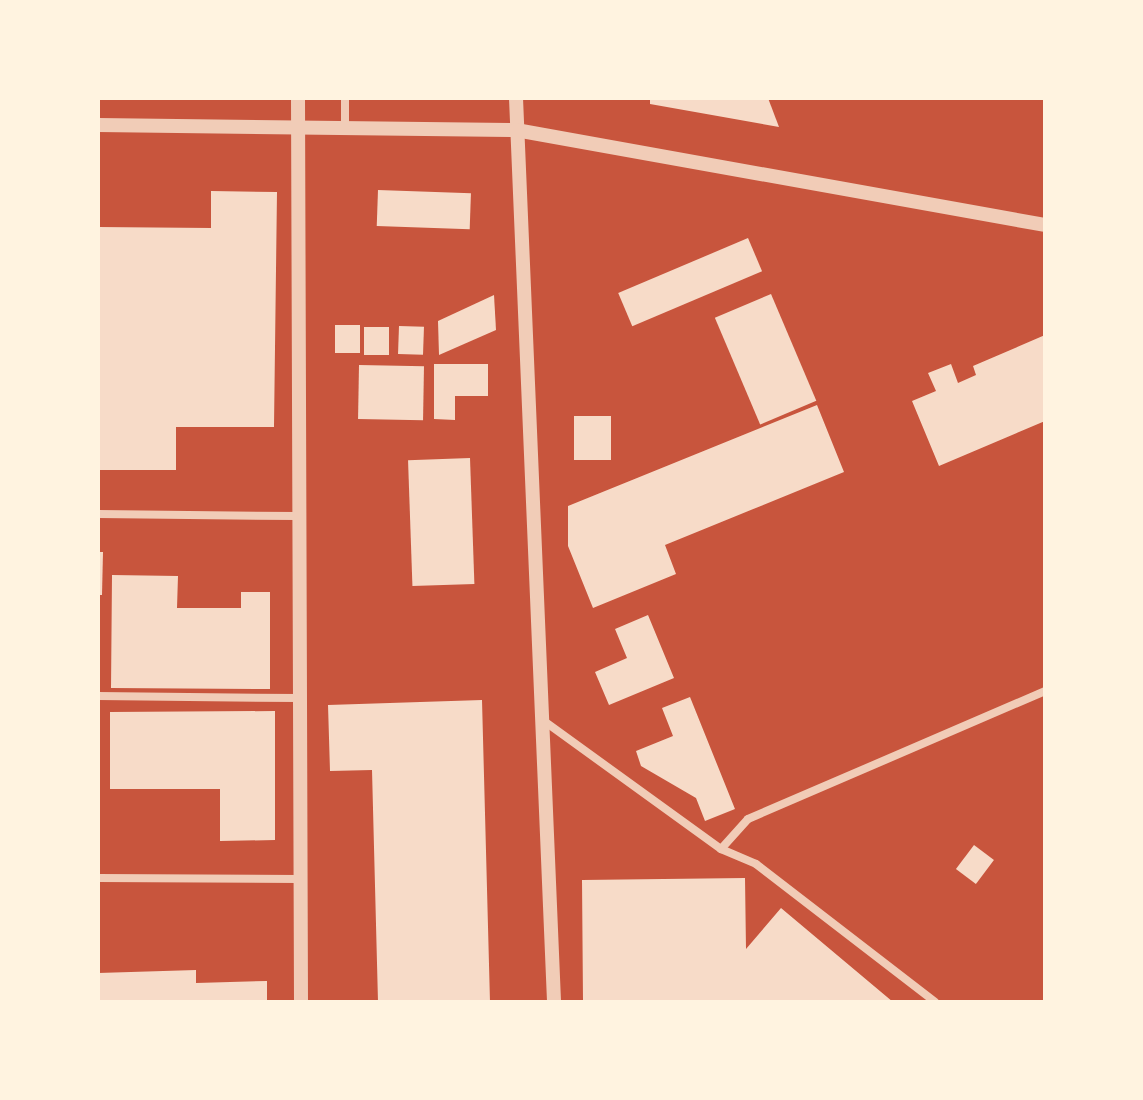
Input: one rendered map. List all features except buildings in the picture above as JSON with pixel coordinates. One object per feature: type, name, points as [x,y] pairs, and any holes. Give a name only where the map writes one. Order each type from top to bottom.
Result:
[{"type":"street","points":[[298,98],[301,1002]]},
{"type":"street","points":[[345,98],[345,127]]},
{"type":"street","points":[[516,98],[554,1002]]},
{"type":"street","points":[[98,125],[516,130],[1045,225]]},
{"type":"street","points":[[98,514],[298,516]]},
{"type":"street","points":[[721,849],[748,819],[1045,691]]},
{"type":"street","points":[[98,696],[299,698]]},
{"type":"street","points":[[544,721],[721,849],[756,864],[935,1002]]},
{"type":"street","points":[[98,878],[300,879]]}]
